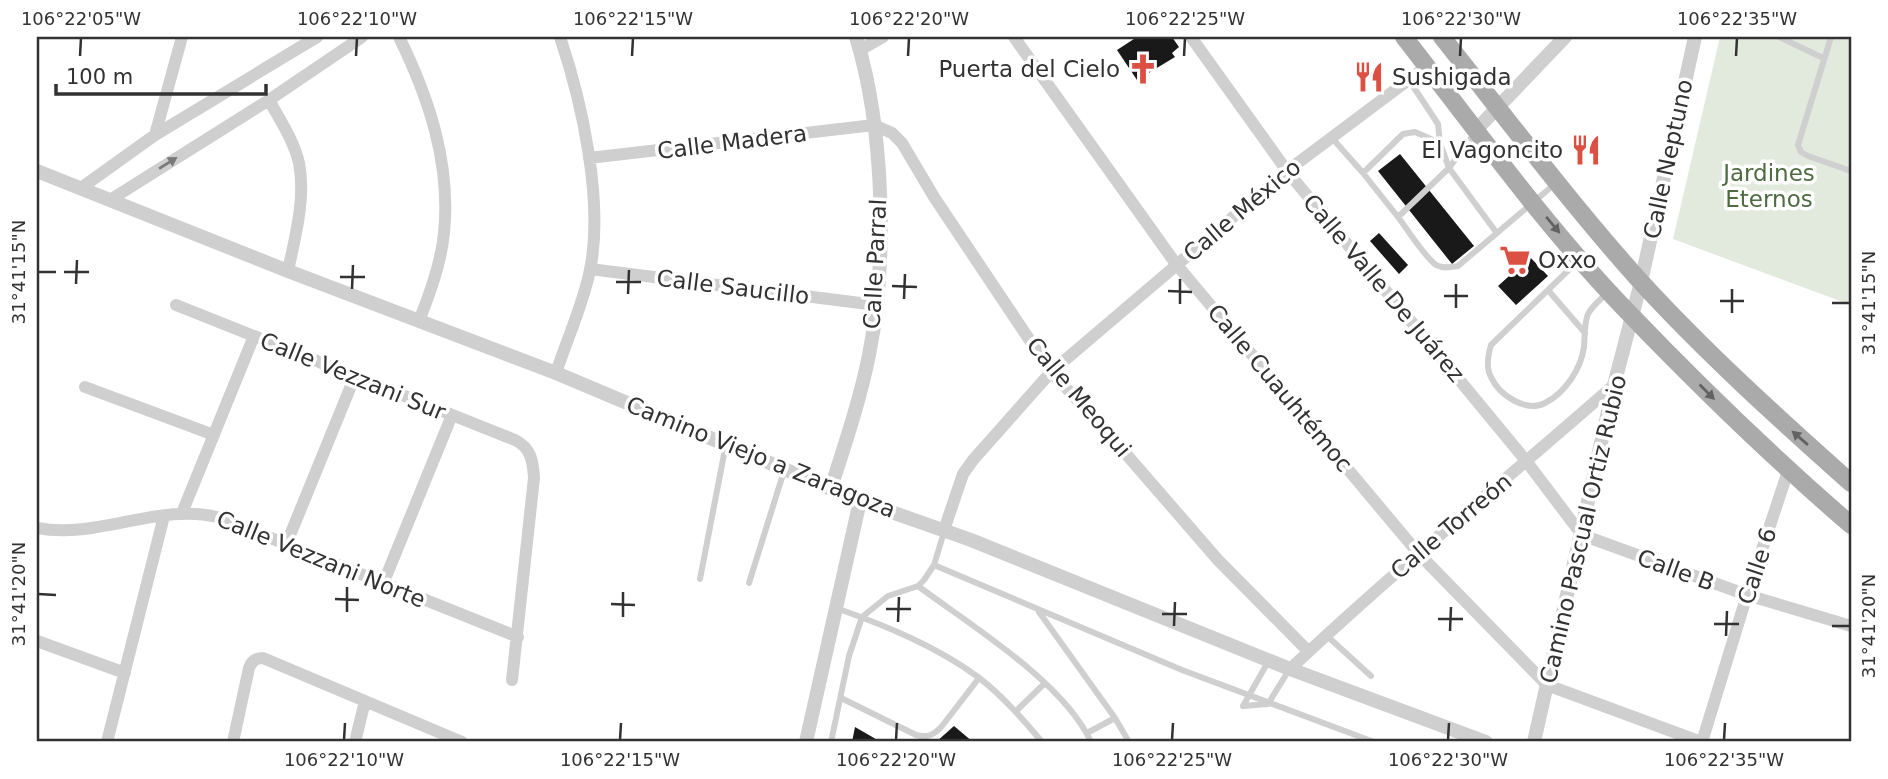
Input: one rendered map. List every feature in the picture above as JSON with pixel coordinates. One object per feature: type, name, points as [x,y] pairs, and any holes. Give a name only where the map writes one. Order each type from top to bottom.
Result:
[{"type":"main road","points":[[1404,37],[1533,201],[1609,291],[1788,471],[1851,525]]},
{"type":"main road","points":[[1442,37],[1641,282],[1754,397],[1851,483]]},
{"type":"street","points":[[155,135],[182,37]]},
{"type":"street","points":[[80,188],[155,135],[317,37]]},
{"type":"street","points":[[110,200],[269,100],[362,37]]},
{"type":"street","points":[[399,37],[420,80],[443,164],[446,202],[444,235],[419,321]]},
{"type":"street","points":[[858,43],[883,37]]},
{"type":"street","name":"Calle Cuauhtémoc","points":[[1014,37],[1176,264],[1418,553],[1547,685]]},
{"type":"street","name":"Calle Valle De Juárez","points":[[1191,37],[1287,171],[1527,462],[1582,536]]},
{"type":"street","points":[[1476,130],[1564,37]]},
{"type":"street","name":"Calle Neptuno","points":[[1632,315],[1695,37]]},
{"type":"street","points":[[556,373],[582,301],[594,236],[589,158],[565,38]]},
{"type":"street","name":"Calle Parral","points":[[831,488],[854,416],[876,305],[881,216],[874,125],[858,43]]},
{"type":"street","name":"Calle México","points":[[944,530],[963,474],[972,460],[1051,372],[1287,171],[1427,66]]},
{"type":"street","points":[[269,100],[291,141],[299,164],[297,231],[288,271]]},
{"type":"street","name":"Calle Madera","points":[[589,158],[874,125]]},
{"type":"street","name":"Calle Meoqui","points":[[874,125],[892,133],[902,143],[934,197],[1051,372],[1218,560],[1308,651]]},
{"type":"street","name":"Camino Viejo a Zaragoza","points":[[37,171],[288,271],[556,373],[860,500],[944,530],[1269,661],[1486,742]]},
{"type":"street","name":"Calle Saucillo","points":[[590,269],[876,305]]},
{"type":"street","name":"Calle Vezzani Sur","points":[[176,305],[515,440],[529,450],[534,478],[518,637]]},
{"type":"street","name":"Camino Pascual Ortiz Rubio","points":[[1534,742],[1632,315]]},
{"type":"street","points":[[182,513],[254,336]]},
{"type":"street","points":[[286,545],[355,376]]},
{"type":"street","name":"Calle Torreón","points":[[1290,669],[1418,553],[1614,385]]},
{"type":"street","points":[[85,387],[214,435]]},
{"type":"street","points":[[383,584],[452,415]]},
{"type":"street","name":"Calle 6","points":[[1702,742],[1788,471]]},
{"type":"street","points":[[806,742],[860,500]]},
{"type":"street","name":"Calle Vezzani Norte","points":[[37,528],[78,532],[182,513],[203,513],[221,517],[518,637]]},
{"type":"street","points":[[107,742],[164,516]]},
{"type":"street","name":"Calle B","points":[[1582,536],[1747,595],[1851,626]]},
{"type":"street","points":[[512,680],[518,637]]},
{"type":"street","points":[[37,641],[125,673]]},
{"type":"street","points":[[233,742],[249,668],[251,662],[258,658],[264,658],[462,742]]},
{"type":"street","points":[[1547,685],[1702,742]]},
{"type":"street","points":[[355,742],[365,701]]},
{"type":"lane","points":[[1779,37],[1823,58]]},
{"type":"lane","points":[[1831,37],[1798,145],[1801,152],[1808,156],[1851,171]]},
{"type":"lane","points":[[1409,80],[1438,124],[1440,143],[1449,168],[1496,232]]},
{"type":"lane","points":[[1398,217],[1449,168],[1476,130]]},
{"type":"lane","points":[[1363,173],[1403,134],[1415,132],[1440,143]]},
{"type":"lane","points":[[1331,138],[1363,173],[1413,239],[1436,265],[1443,267],[1458,266],[1558,182]]},
{"type":"lane","points":[[1581,258],[1491,345],[1488,355],[1491,378],[1510,398],[1522,405],[1540,406],[1549,402],[1563,389],[1580,365],[1589,312],[1609,291]]},
{"type":"lane","points":[[1548,290],[1585,333]]},
{"type":"lane","points":[[700,579],[726,444]]},
{"type":"lane","points":[[749,583],[784,469]]},
{"type":"lane","points":[[831,742],[849,656],[862,617],[888,596],[918,586],[934,565],[944,530]]},
{"type":"lane","points":[[934,565],[1182,670],[1374,742]]},
{"type":"lane","points":[[918,586],[1016,658],[1045,683],[1087,733],[1091,742]]},
{"type":"lane","points":[[836,608],[862,617],[953,660],[979,678],[1016,711],[1042,742]]},
{"type":"lane","points":[[1039,611],[1129,742]]},
{"type":"lane","points":[[1326,635],[1371,676]]},
{"type":"lane","points":[[1268,704],[1243,706],[1269,661]]},
{"type":"lane","points":[[1268,704],[1290,669]]},
{"type":"lane","points":[[841,698],[925,737],[936,733],[979,678]]},
{"type":"lane","points":[[1016,711],[1045,683]]},
{"type":"lane","points":[[1087,733],[1115,718]]},
{"type":"green space","name":"Jardines Eternos","points":[[1720,37],[1851,37],[1851,305],[1673,239]]},
{"type":"building","name":"Puerta del Cielo","points":[[1137,37],[1172,37],[1179,47],[1172,53],[1175,57],[1137,80],[1117,50]]},
{"type":"building","points":[[1400,154],[1474,246],[1452,264],[1378,171]]},
{"type":"building","points":[[1379,233],[1408,265],[1399,274],[1370,241]]},
{"type":"building","points":[[1530,257],[1548,276],[1516,305],[1498,286]]},
{"type":"building","points":[[954,726],[973,742],[936,742]]},
{"type":"building","points":[[855,727],[881,742],[852,742]]},
{"type":"place","name":"Puerta del Cielo","points":[[1143,69]]},
{"type":"place","name":"Sushigada","points":[[1369,77]]},
{"type":"place","name":"El Vagoncito","points":[[1586,150]]},
{"type":"place","name":"Oxxo","points":[[1515,260]]}]
